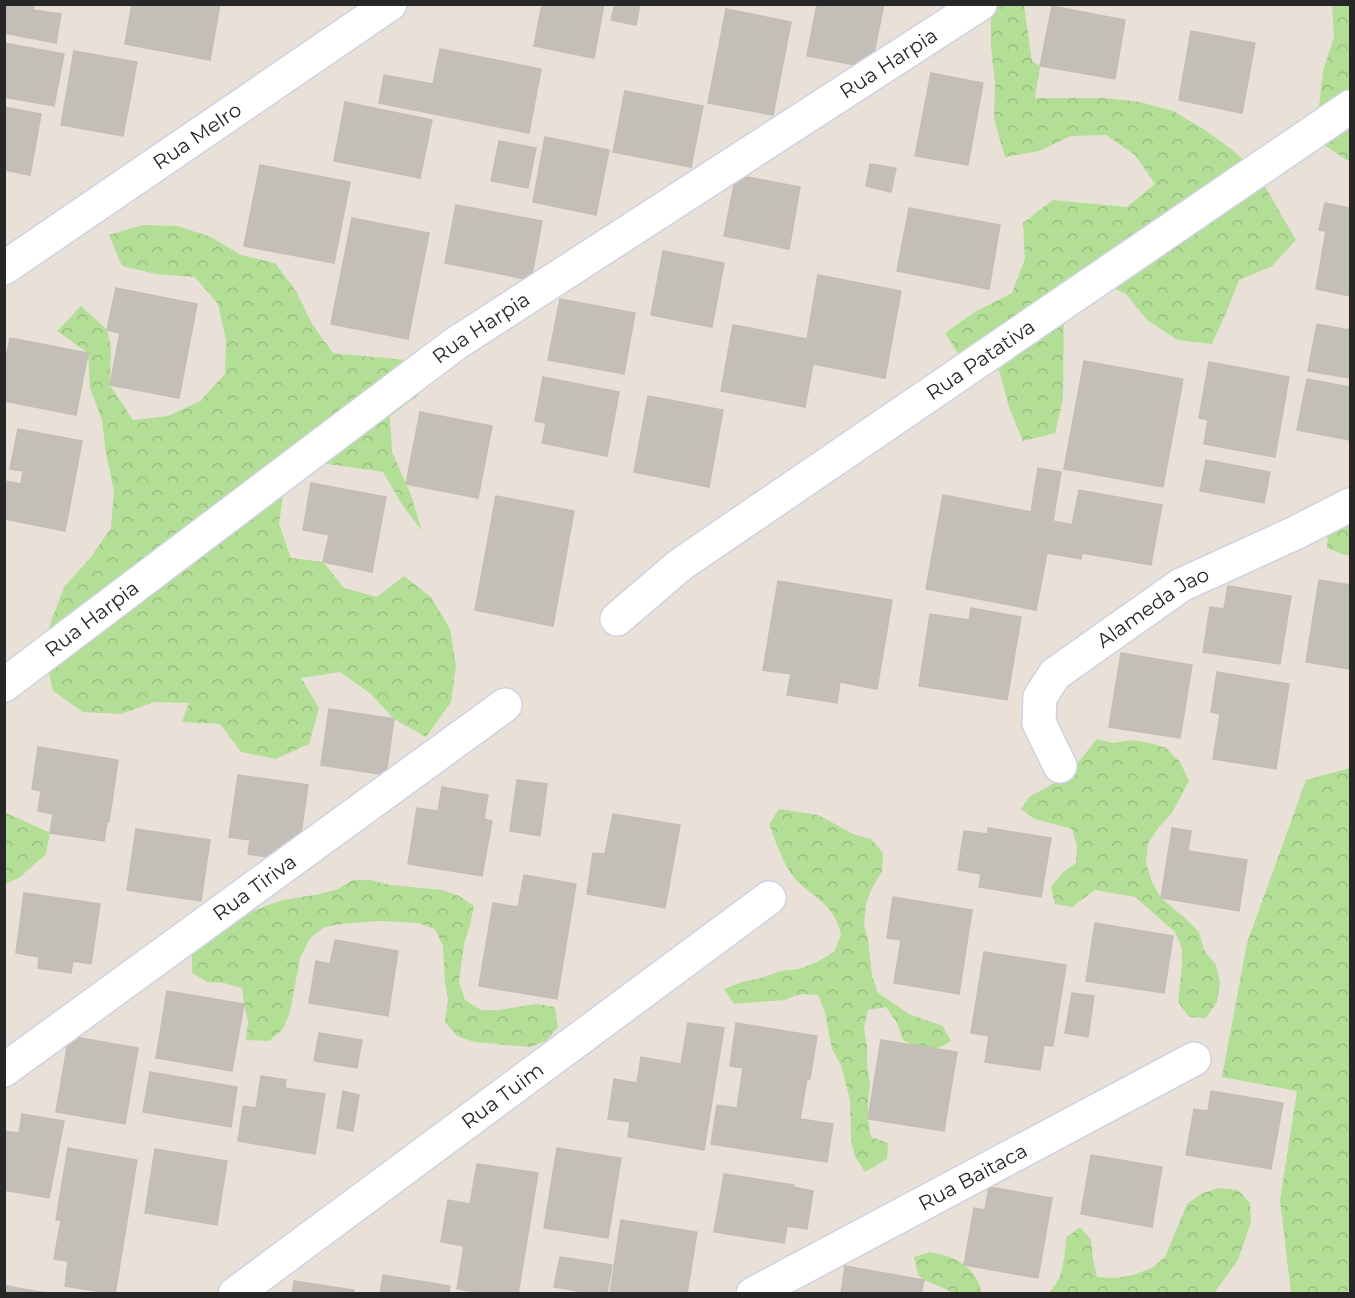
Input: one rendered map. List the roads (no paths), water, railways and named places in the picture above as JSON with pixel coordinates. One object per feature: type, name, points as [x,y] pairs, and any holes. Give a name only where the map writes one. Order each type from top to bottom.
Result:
[{"type":"street","name":"Rua Melro","points":[[4,267],[390,4]]},
{"type":"street","name":"Rua Harpia","points":[[4,685],[455,344],[980,4]]},
{"type":"street","name":"Rua Patativa","points":[[617,619],[680,566],[1350,107]]},
{"type":"street","name":"Alameda Jao","points":[[1060,766],[1039,723],[1040,697],[1054,674],[1181,585],[1293,534],[1350,505]]},
{"type":"street","name":"Rua Tiriva","points":[[4,1070],[505,705]]},
{"type":"street","name":"Rua Tuim","points":[[235,1293],[769,898]]},
{"type":"street","name":"Rua Baitaca","points":[[753,1293],[1194,1059]]}]
